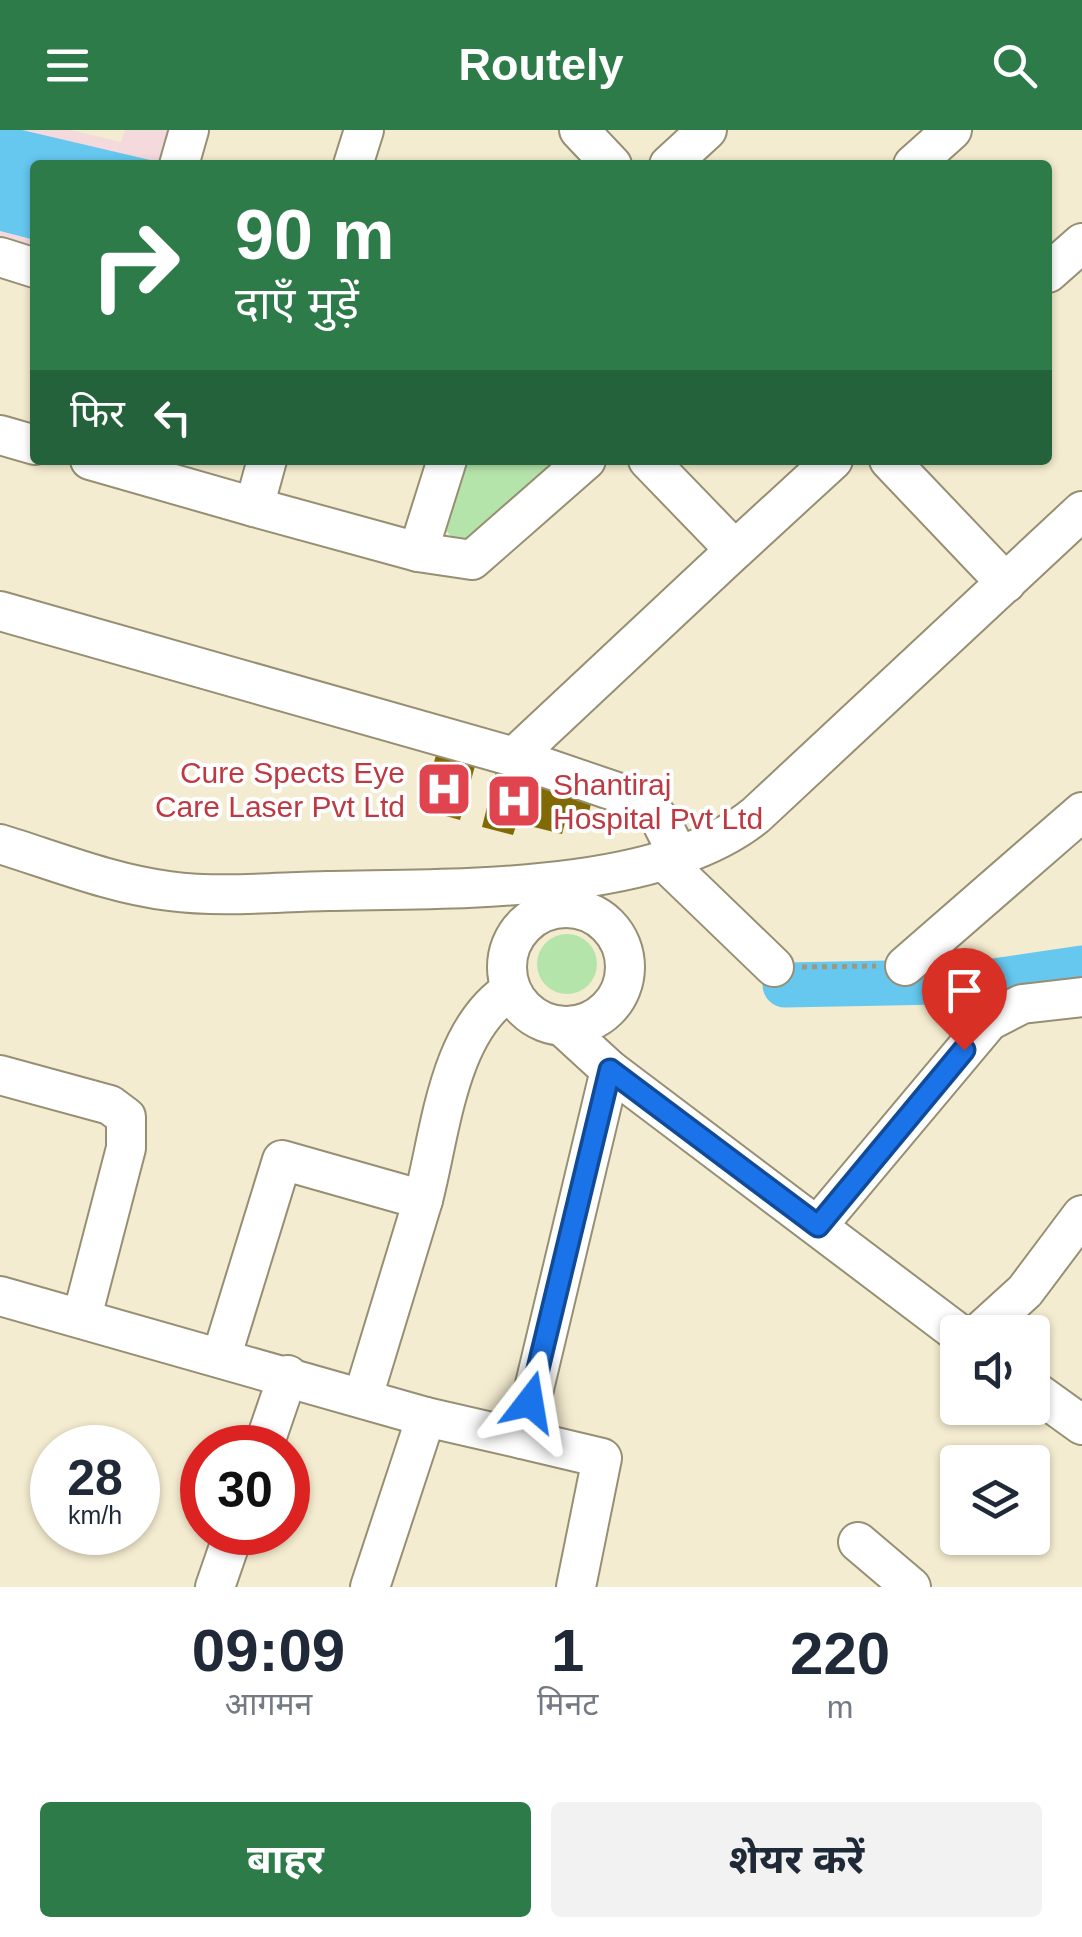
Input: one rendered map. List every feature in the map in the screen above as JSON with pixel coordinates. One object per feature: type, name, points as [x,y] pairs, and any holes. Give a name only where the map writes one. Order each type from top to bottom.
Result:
[{"type":"street","points":[[180,160],[189,130]]},
{"type":"street","points":[[580,130],[607,160]]},
{"type":"street","points":[[674,160],[707,130]]},
{"type":"street","points":[[919,160],[952,130]]},
{"type":"street","points":[[1052,270],[1082,244]]},
{"type":"street","points":[[0,257],[30,266]]},
{"type":"street","points":[[0,436],[30,444]]},
{"type":"street","points":[[107,465],[462,561],[480,556],[580,465]]},
{"type":"street","points":[[254,507],[266,465]]},
{"type":"street","points":[[418,552],[445,465]]},
{"type":"street","points":[[653,465],[735,550]]},
{"type":"street","points":[[514,757],[828,465]]},
{"type":"street","points":[[894,465],[1006,583]]},
{"type":"street","points":[[940,1319],[610,1070],[562,1026],[531,1016],[511,990],[507,975],[512,943],[531,900],[716,843],[756,815],[1082,511]]},
{"type":"street","points":[[0,611],[514,757],[643,800],[661,821],[671,859],[774,967]]},
{"type":"street","points":[[904,966],[1082,812]]},
{"type":"street","points":[[0,844],[167,891],[531,900],[596,916],[612,928],[626,964],[614,1002],[600,1016],[562,1026]]},
{"type":"street","points":[[363,1397],[423,1200],[466,1038],[482,1012],[511,990]]},
{"type":"street","points":[[818,1226],[988,1021],[1022,1004],[1082,996]]},
{"type":"street","points":[[522,1439],[610,1070]]},
{"type":"street","points":[[0,1075],[110,1104],[126,1117],[126,1148],[82,1317]]},
{"type":"street","points":[[222,1356],[282,1160],[423,1200]]},
{"type":"street","points":[[999,1315],[1025,1291],[1082,1215]]},
{"type":"street","points":[[0,1296],[426,1417],[602,1458],[576,1587]]},
{"type":"street","points":[[271,1425],[288,1375]]},
{"type":"street","points":[[1050,1402],[1082,1426]]},
{"type":"street","points":[[370,1587],[426,1417]]},
{"type":"street","points":[[858,1542],[911,1587]]},
{"type":"street","points":[[214,1587],[226,1555]]},
{"type":"path","points":[[774,967],[904,966]]},
{"type":"shaded area","points":[[0,130],[71,130],[121,142],[125,130],[172,130],[163,160],[30,160],[30,255],[0,245]]},
{"type":"green space","points":[[460,465],[551,465],[475,538],[455,541],[443,527]]},
{"type":"green space","points":[[567,934],[588,943],[597,964],[588,985],[567,994],[546,985],[537,964],[546,943]]},
{"type":"water","points":[[0,130],[22,130],[150,160],[30,160],[30,239],[0,231]]},
{"type":"building","points":[[436,755],[475,766],[460,820],[421,809]]},
{"type":"building","points":[[496,771],[593,796],[587,820],[567,815],[562,834],[517,823],[513,835],[482,827]]},
{"type":"waterway","points":[[785,985],[994,981],[1082,968]]},
{"type":"place","name":"Cure Spects Eye Care Laser Pvt Ltd","points":[[444,789]]},
{"type":"place","name":"Shantiraj Hospital Pvt Ltd","points":[[514,801]]},
{"type":"route","points":[[530,1402],[610,1070],[818,1226],[964,1050]]}]
